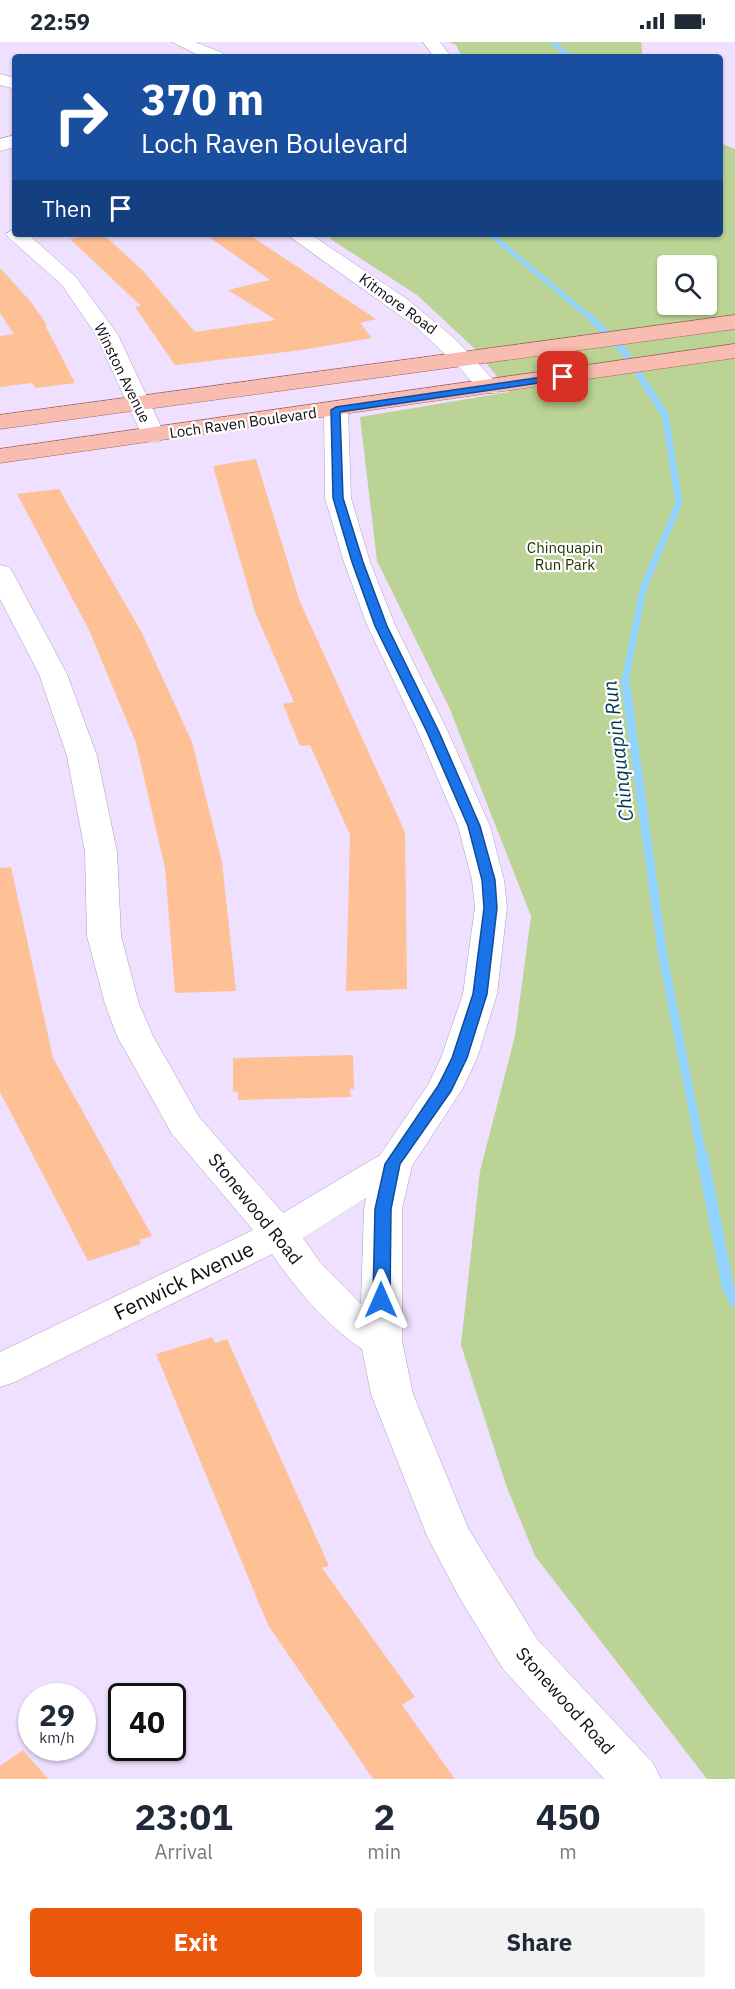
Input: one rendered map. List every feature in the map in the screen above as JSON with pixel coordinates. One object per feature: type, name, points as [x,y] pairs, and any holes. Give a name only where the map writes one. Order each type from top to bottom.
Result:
[{"type":"main road","name":"Loch Raven Boulevard","points":[[0,422],[735,322]]},
{"type":"main road","name":"Loch Raven Boulevard","points":[[0,456],[540,381],[735,351]]},
{"type":"street","points":[[180,42],[210,54]]},
{"type":"street","points":[[431,42],[441,54]]},
{"type":"street","name":"Winston Avenue","points":[[0,220],[12,230]]},
{"type":"street","name":"Winston Avenue","points":[[20,237],[69,281],[107,335],[153,435]]},
{"type":"street","name":"Kitmore Road","points":[[300,237],[434,329],[467,360],[489,388]]},
{"type":"street","points":[[336,410],[338,498],[357,562],[381,626],[433,732],[474,826],[488,880],[490,908],[480,994],[459,1058],[445,1088],[393,1164],[383,1209],[381,1341]]},
{"type":"street","name":"Stonewood Road","points":[[0,573],[52,674],[82,756],[101,852],[104,936],[122,1004],[135,1036],[185,1125],[279,1234],[306,1272],[357,1325],[381,1341],[392,1394],[449,1536],[475,1583],[520,1654],[636,1779]]},
{"type":"street","name":"Fenwick Avenue","points":[[0,1371],[279,1234],[393,1164]]},
{"type":"green space","points":[[449,42],[641,42],[643,54],[460,54],[456,45]]},
{"type":"green space","name":"Chinquapin Run Park","points":[[723,144],[735,149],[735,1779],[707,1779],[535,1556],[506,1485],[461,1345],[480,1171],[515,1036],[531,916],[449,707],[377,561],[360,417],[509,392],[476,350],[417,295],[330,237],[723,237]]},
{"type":"building","points":[[106,237],[143,271],[195,332],[276,320],[228,290],[270,280],[209,237],[253,237],[376,319],[360,323],[372,338],[302,350],[175,365],[135,307],[141,306],[70,239]]},
{"type":"building","points":[[0,268],[31,302],[47,325],[45,325],[75,383],[36,388],[32,383],[0,387],[0,336],[14,334],[0,313]]},
{"type":"building","points":[[256,459],[300,602],[405,832],[407,989],[346,991],[350,835],[310,745],[300,746],[283,704],[294,702],[255,612],[213,466]]},
{"type":"building","points":[[59,489],[142,633],[192,742],[222,862],[236,991],[175,993],[165,868],[136,743],[89,630],[17,494]]},
{"type":"building","points":[[11,867],[53,1058],[152,1236],[139,1240],[141,1244],[88,1261],[0,1092],[0,868]]},
{"type":"building","points":[[353,1055],[354,1089],[350,1089],[351,1097],[238,1100],[238,1092],[233,1092],[233,1058]]},
{"type":"building","points":[[212,1337],[215,1343],[227,1339],[329,1566],[322,1568],[415,1697],[402,1705],[455,1779],[373,1779],[268,1625],[156,1354]]},
{"type":"building","points":[[18,1753],[18,1761],[32,1761],[48,1779],[0,1779],[0,1766]]},
{"type":"waterway","name":"Chinquapin Run","points":[[553,42],[566,54]]},
{"type":"waterway","name":"Chinquapin Run","points":[[494,237],[592,319]]},
{"type":"waterway","name":"Chinquapin Run","points":[[592,319],[623,350],[665,415],[679,503],[643,589],[625,681]]},
{"type":"waterway","name":"Chinquapin Run","points":[[625,681],[663,957],[702,1156]]},
{"type":"waterway","name":"Chinquapin Run","points":[[702,1155],[728,1287],[735,1301]]},
{"type":"route","points":[[381,1300],[383,1209],[393,1164],[445,1088],[459,1058],[480,994],[490,908],[488,880],[474,826],[433,732],[381,626],[357,562],[338,498],[336,410],[563,377]]}]
